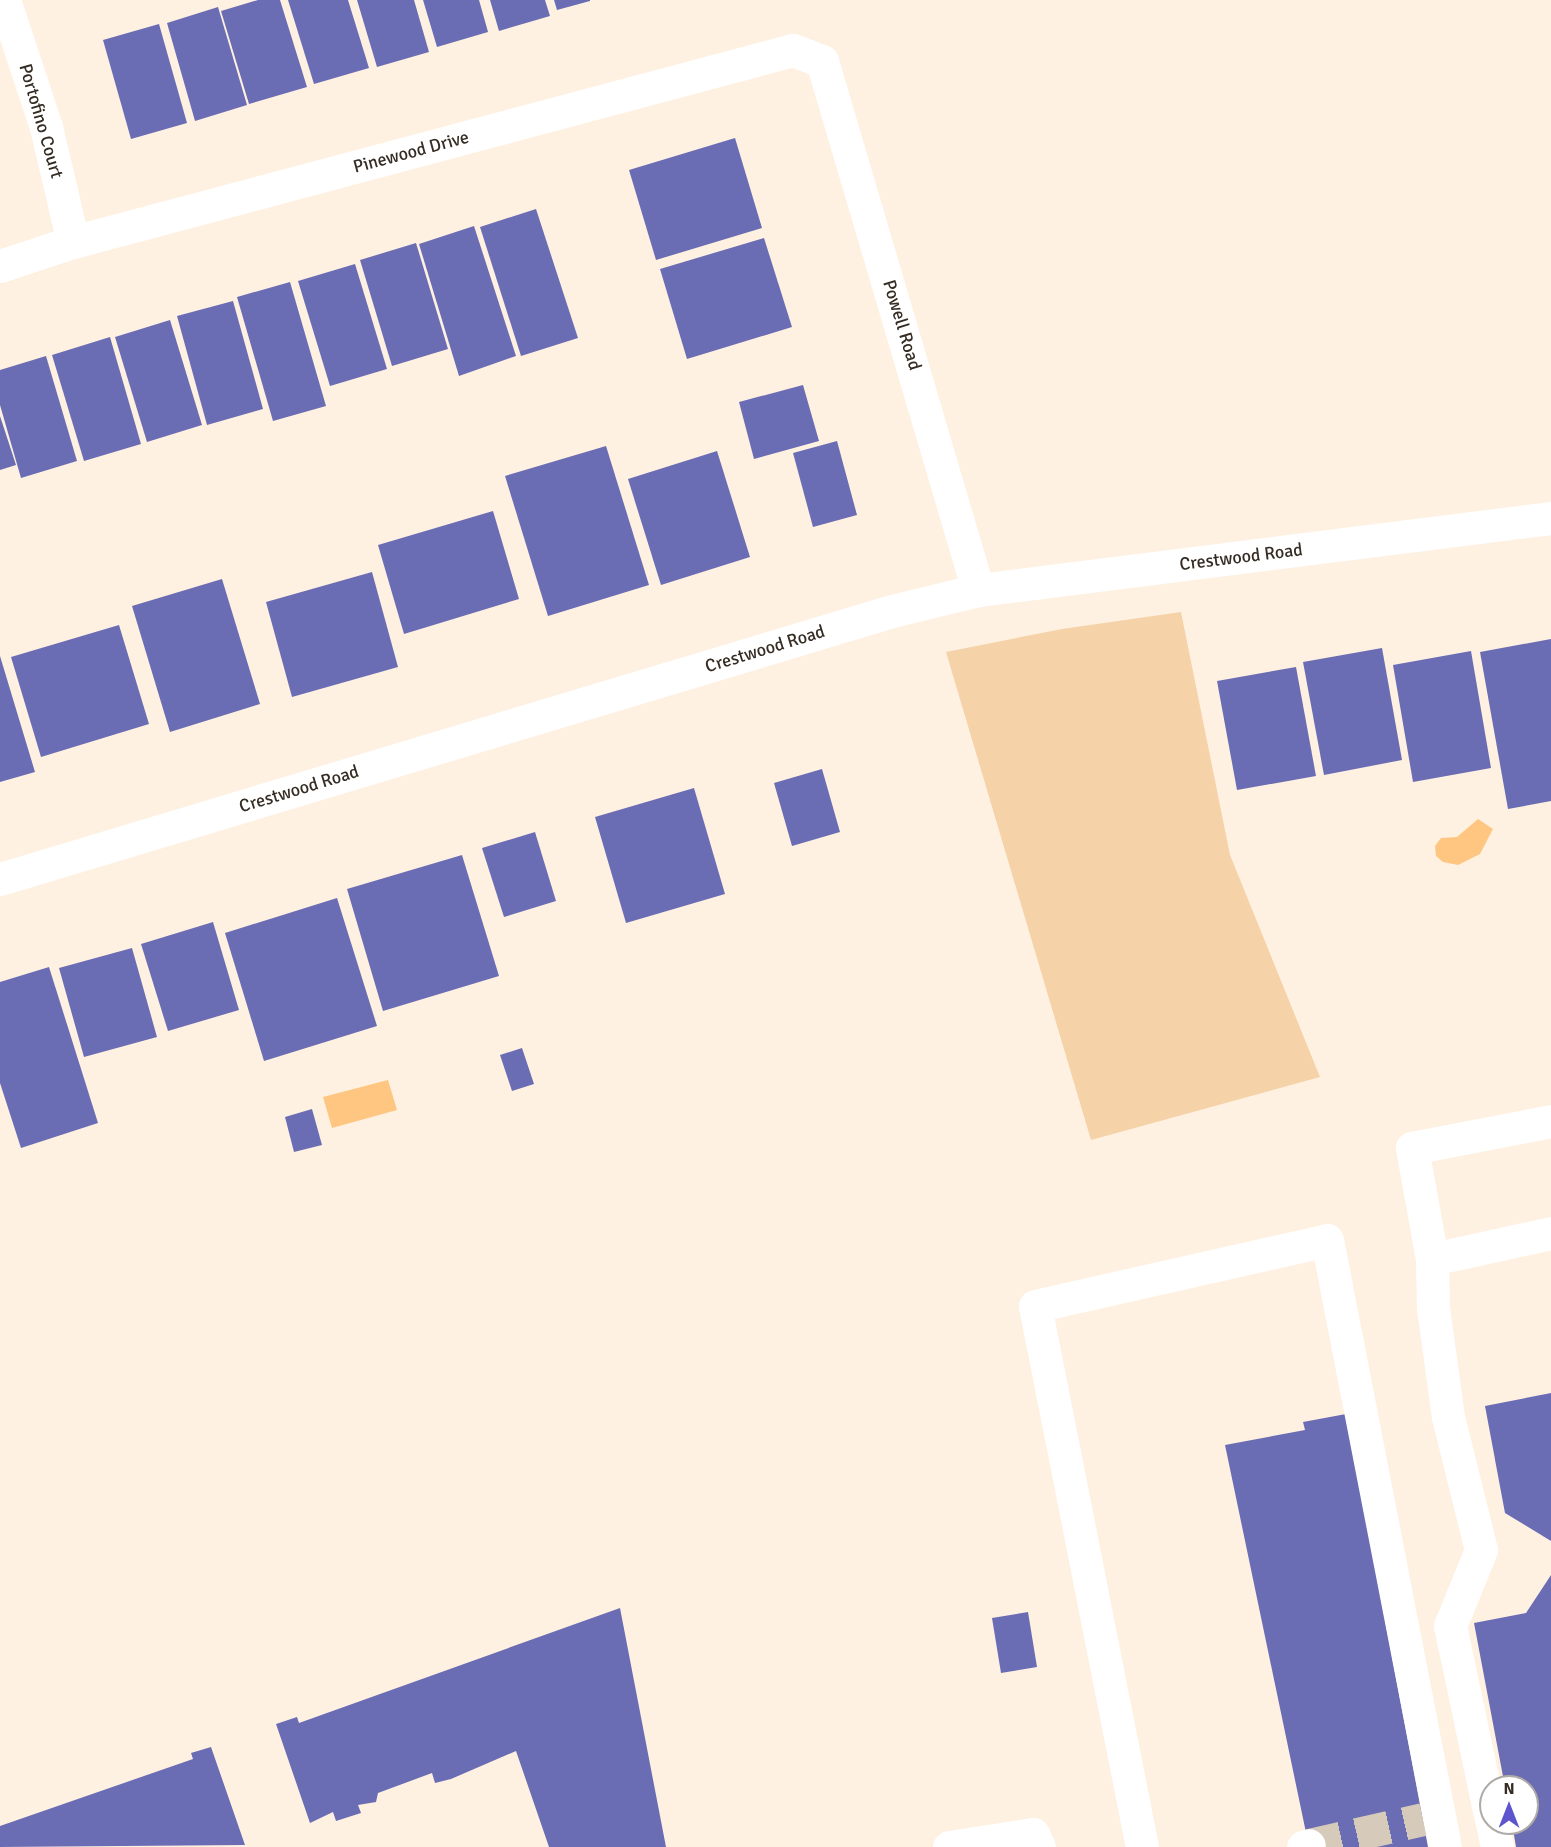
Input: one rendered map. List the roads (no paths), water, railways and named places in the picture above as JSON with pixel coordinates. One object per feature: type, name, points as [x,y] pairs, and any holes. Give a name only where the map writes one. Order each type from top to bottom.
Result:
[{"type":"street","name":"Portofino Court","points":[[4,0],[46,127],[73,242]]},
{"type":"street","name":"Pinewood Drive","points":[[0,266],[73,242],[793,50],[822,62]]},
{"type":"street","name":"Powell Road","points":[[822,62],[978,590]]},
{"type":"street","name":"Crestwood Road","points":[[0,879],[892,611],[978,590],[1551,518]]},
{"type":"street","points":[[1481,1775],[1450,1626],[1481,1551],[1448,1417],[1433,1307],[1432,1259],[1412,1148],[1551,1121]]},
{"type":"street","points":[[1432,1259],[1551,1233]]},
{"type":"street","points":[[1142,1847],[1035,1306],[1328,1240],[1436,1828]]},
{"type":"street","points":[[950,1847],[1036,1840]]},
{"type":"tunnel","points":[[1309,1845],[1423,1819]]}]
